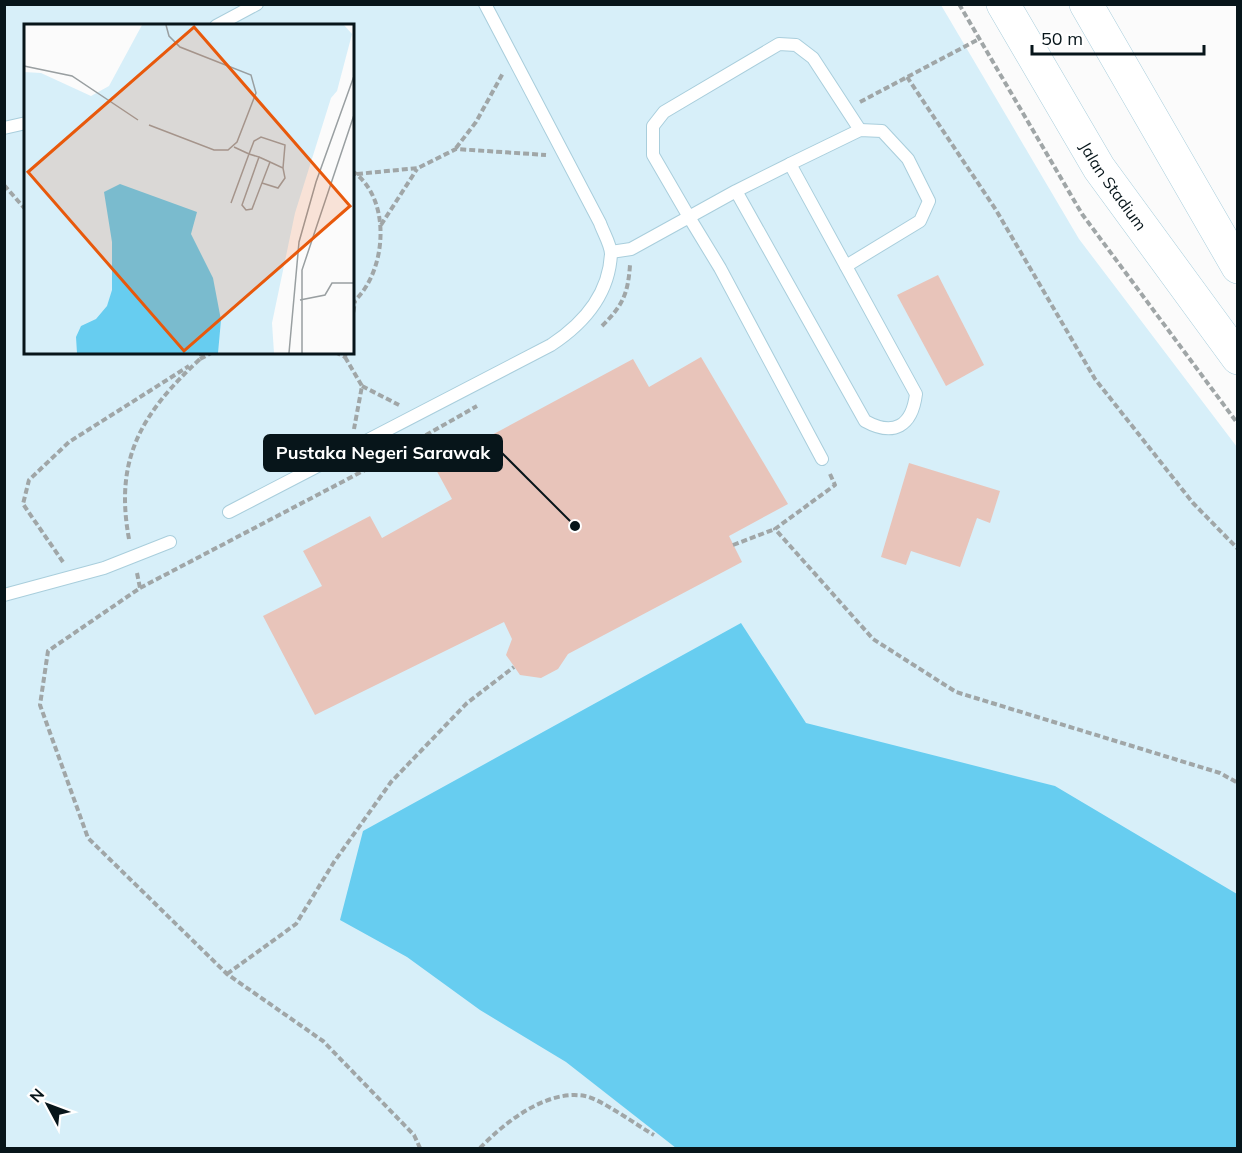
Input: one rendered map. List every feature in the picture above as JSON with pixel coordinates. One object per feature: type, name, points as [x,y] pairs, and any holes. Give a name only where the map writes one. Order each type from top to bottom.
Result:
[{"type":"main road","name":"Jalan Stadium","points":[[1002,4],[1099,168],[1238,358]]},
{"type":"main road","points":[[1086,4],[1238,267]]},
{"type":"lane","points":[[220,24],[257,4]]},
{"type":"lane","points":[[229,512],[551,345],[576,328],[592,310],[601,290],[611,252],[600,223],[485,4]]},
{"type":"lane","points":[[822,459],[720,268],[653,155],[653,126],[664,112],[779,44],[796,45],[813,58],[860,130]]},
{"type":"lane","points":[[4,129],[24,124]]},
{"type":"lane","points":[[611,252],[632,249],[736,190],[860,130],[882,131],[908,159],[930,201],[920,221],[846,266]]},
{"type":"lane","points":[[736,190],[865,421],[878,429],[888,430],[903,424],[914,412],[916,394],[790,164]]},
{"type":"lane","points":[[4,595],[74,575],[170,542]]},
{"type":"path","points":[[959,4],[1082,214],[1238,424]]},
{"type":"path","points":[[846,110],[979,39]]},
{"type":"path","points":[[357,174],[418,168],[456,148],[476,122],[499,84],[510,52]]},
{"type":"path","points":[[907,77],[996,210],[1095,379],[1193,503],[1238,549]]},
{"type":"path","points":[[456,148],[544,154],[568,163]]},
{"type":"path","points":[[381,225],[418,168]]},
{"type":"path","points":[[354,172],[373,198],[381,225],[377,261],[372,278],[354,302]]},
{"type":"path","points":[[4,185],[24,208]]},
{"type":"path","points":[[201,354],[200,359],[167,389],[146,418],[127,466],[126,521],[140,588],[48,651],[40,705],[88,838],[227,974],[323,1041],[414,1135],[420,1149]]},
{"type":"path","points":[[74,575],[51,547],[23,504],[29,480],[69,442],[149,394],[209,354]]},
{"type":"path","points":[[345,355],[363,386],[381,394],[416,416]]},
{"type":"path","points":[[351,449],[363,386]]},
{"type":"path","points":[[733,545],[775,529],[835,485],[822,459]]},
{"type":"path","points":[[775,529],[873,639],[956,692],[1220,773],[1238,783]]},
{"type":"path","points":[[227,974],[296,924],[334,862],[391,782],[466,703],[514,667]]},
{"type":"path","points":[[480,1149],[491,1137],[520,1116],[554,1096],[586,1096],[654,1135]]},
{"type":"shaded area","points":[[5,5],[941,5],[1079,239],[1237,447],[1237,1148],[5,1148]]},
{"type":"water","points":[[741,623],[806,723],[1055,786],[1237,894],[1237,1148],[676,1148],[566,1062],[480,1010],[407,957],[340,920],[363,831]]},
{"type":"building","points":[[938,275],[984,365],[946,386],[897,295]]},
{"type":"building","points":[[701,357],[788,504],[729,536],[742,562],[568,654],[558,669],[541,678],[520,675],[506,655],[512,639],[504,622],[315,715],[263,616],[322,586],[303,551],[370,516],[382,538],[452,499],[434,466],[633,359],[649,387]]},
{"type":"building","points":[[909,463],[1000,491],[990,523],[977,518],[960,567],[911,551],[906,565],[881,557]]},
{"type":"place","name":"Pustaka Negeri Sarawak","points":[[575,526]]}]
